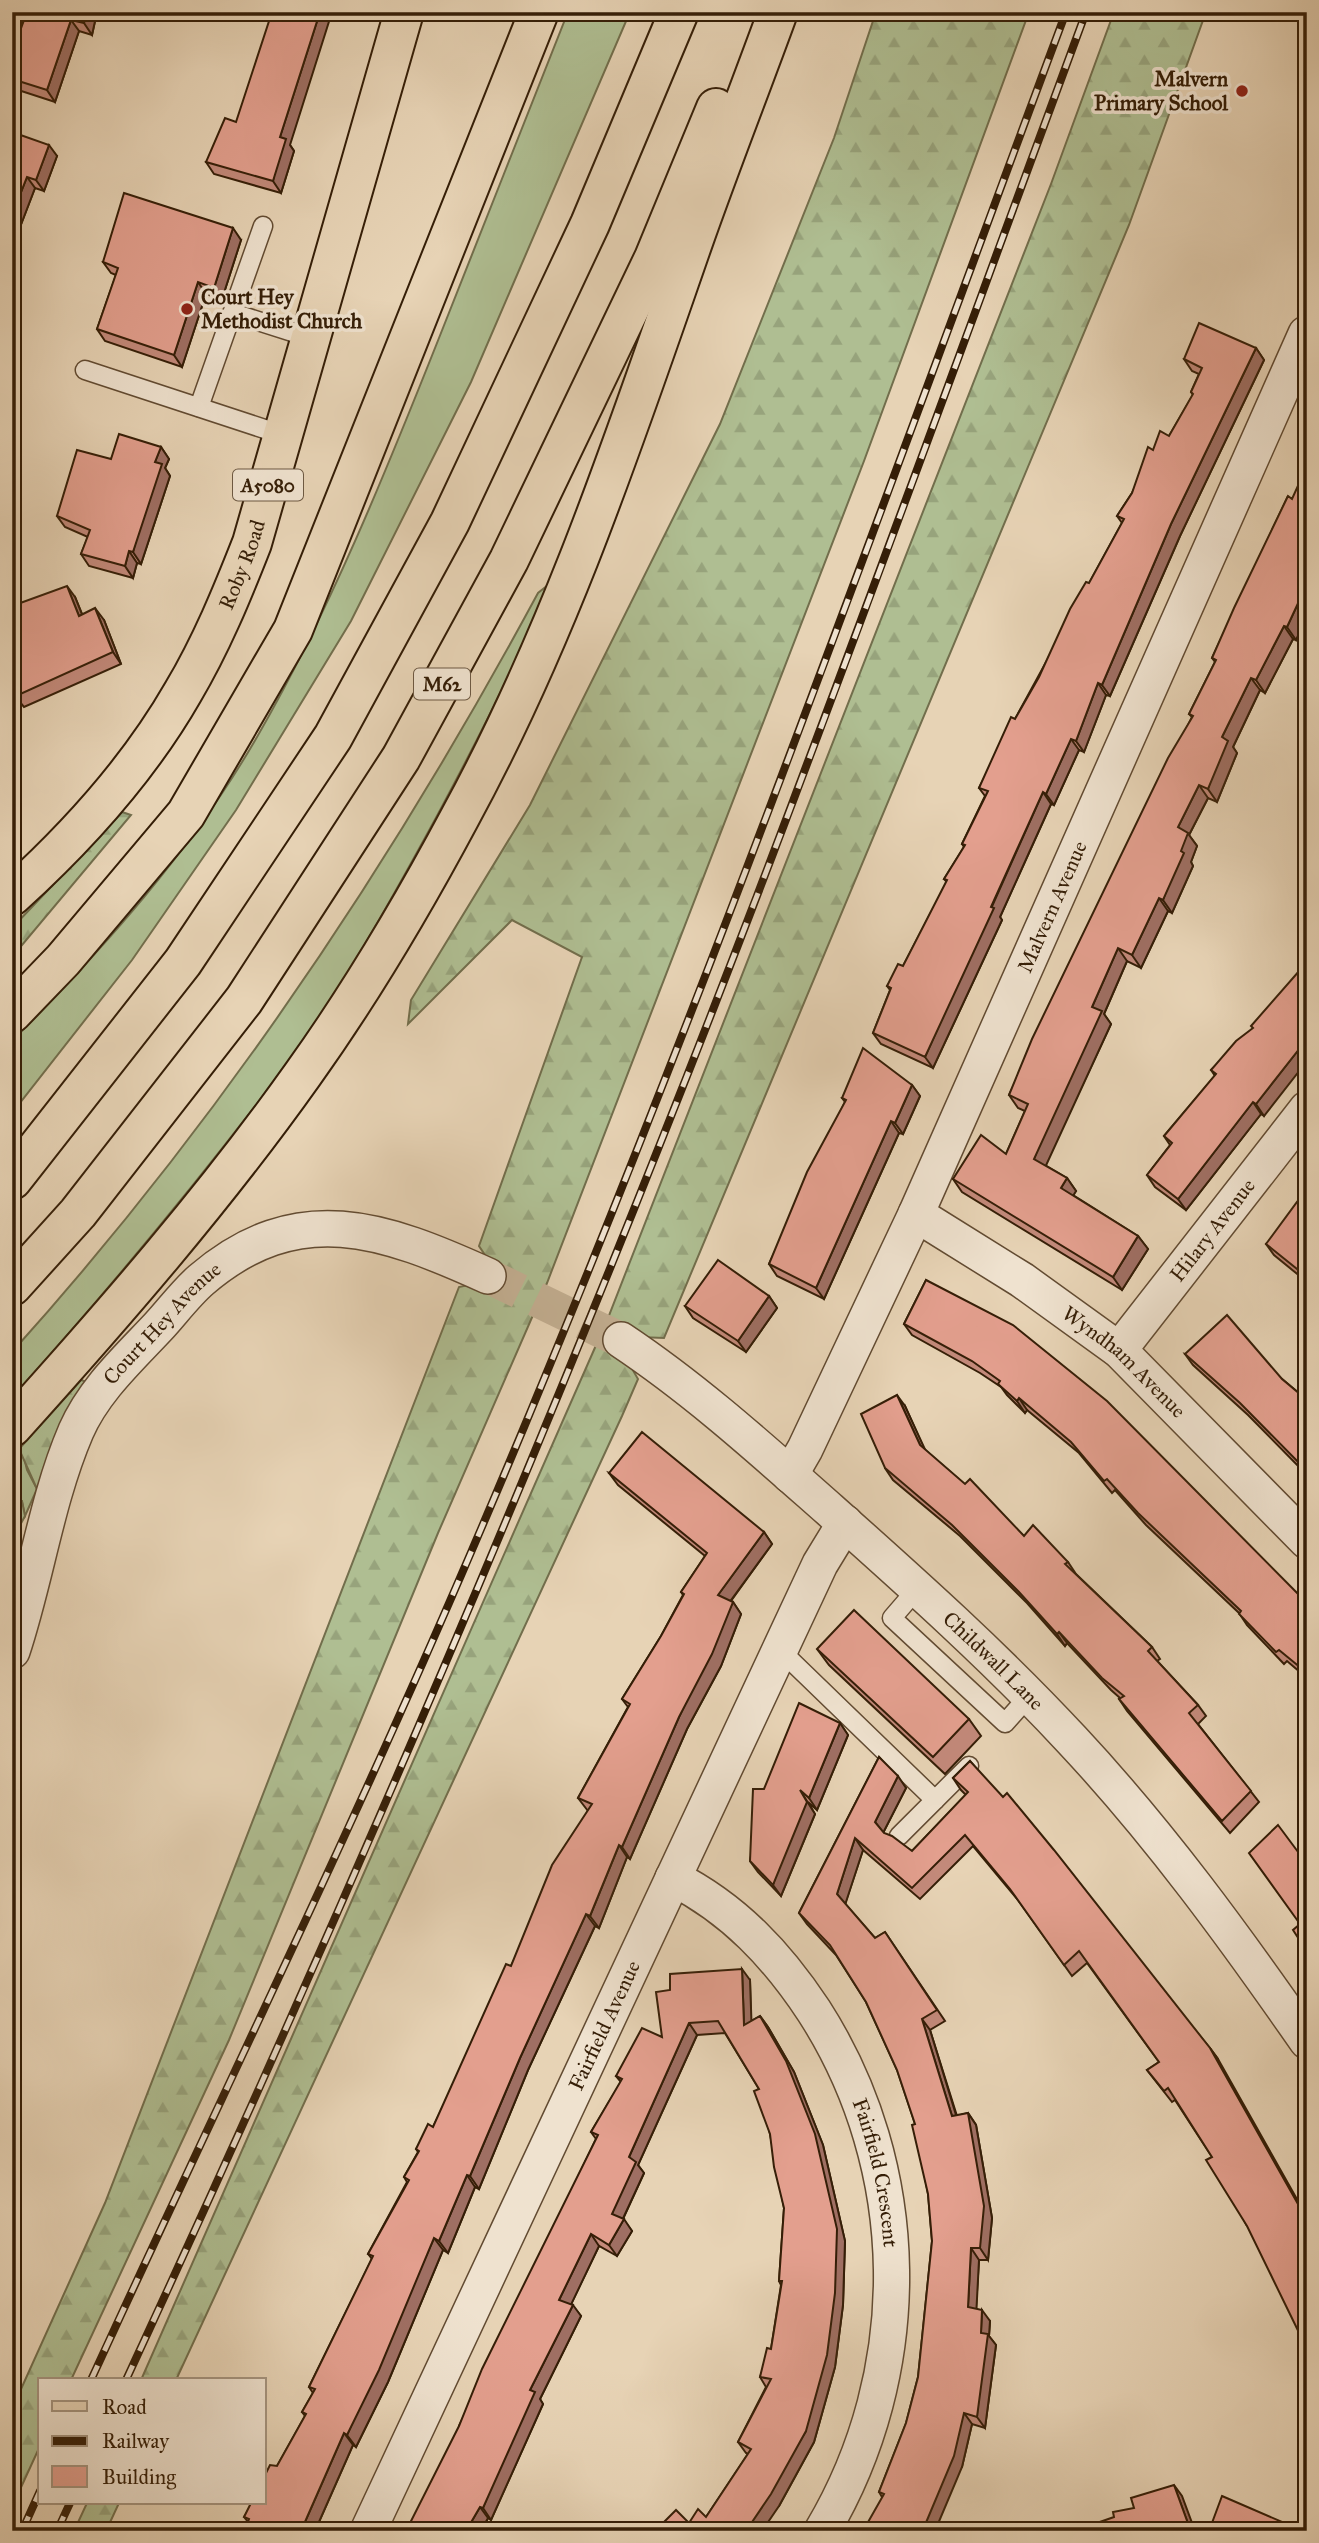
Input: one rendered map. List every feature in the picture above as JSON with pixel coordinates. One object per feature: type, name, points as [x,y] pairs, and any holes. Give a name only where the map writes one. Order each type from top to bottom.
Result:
[{"type":"main road","name":"Roby Road","points":[[12,896],[107,795],[182,694],[225,612],[251,542],[283,435],[308,337],[404,12]]},
{"type":"main road","points":[[12,1013],[63,960],[186,814],[293,630],[539,12]]},
{"type":"main road","points":[[12,1180],[183,962],[333,737],[456,509],[590,224],[678,12]]},
{"type":"main road","name":"M62","points":[[12,1286],[78,1213],[244,1000],[401,758],[509,560],[654,258],[756,12]]},
{"type":"main road","points":[[12,1427],[194,1214],[303,1074],[384,949],[462,814],[546,641],[611,480],[695,238],[778,12]]},
{"type":"street","name":"Malvern Avenue","points":[[790,1475],[805,1449],[916,1214],[1306,334]]},
{"type":"street","name":"Hilary Avenue","points":[[1119,1350],[1295,1148],[1307,1109]]},
{"type":"street","name":"Wyndham Avenue","points":[[916,1214],[1022,1280],[1119,1350],[1307,1541]]},
{"type":"street","name":"Court Hey Avenue","points":[[12,1651],[66,1456],[89,1406],[199,1282],[222,1263],[248,1247],[276,1236],[339,1228],[400,1239],[488,1276]]},
{"type":"street","name":"Childwall Lane","points":[[621,1340],[678,1379],[790,1475],[917,1589],[1029,1696],[1081,1750],[1175,1861],[1307,2040]]},
{"type":"street","name":"Fairfield Avenue","points":[[368,2531],[820,1564],[845,1523]]},
{"type":"street","name":"Fairfield Crescent","points":[[673,1878],[725,1909],[794,1981],[841,2057],[859,2096],[885,2185],[892,2255],[892,2296],[877,2397],[855,2467],[822,2531]]},
{"type":"lane","points":[[199,407],[264,226]]},
{"type":"lane","points":[[233,313],[308,337]]},
{"type":"lane","points":[[85,370],[283,435]]},
{"type":"lane","points":[[780,1650],[935,1800]]},
{"type":"lane","points":[[899,1836],[969,1766]]},
{"type":"green space","points":[[568,12],[630,12],[471,382],[351,621],[236,810],[132,960],[12,1113],[12,1041],[80,971],[175,859],[232,779],[309,640],[398,440]]},
{"type":"green space","points":[[876,12],[1029,12],[864,461],[547,1283],[438,1533],[229,2040],[72,2378],[38,2378],[38,2450],[12,2507],[12,2409],[105,2203],[459,1287],[483,1282],[489,1261],[479,1246],[582,957],[512,920],[408,1024],[411,1000],[530,805],[720,424],[834,138]]},
{"type":"green space","points":[[1114,12],[1206,12],[1129,225],[664,1338],[639,1337],[627,1360],[638,1379],[622,1416],[177,2378],[142,2378],[608,1318],[1051,184]]},
{"type":"green space","points":[[548,585],[510,672],[453,786],[380,918],[318,1019],[272,1084],[177,1204],[12,1398],[12,1352],[161,1174],[298,988],[423,794],[538,593]]},
{"type":"green space","points":[[122,812],[131,815],[12,957],[12,928]]},
{"type":"green space","points":[[81,1380],[87,1382],[61,1422],[37,1489],[19,1449]]},
{"type":"green space","points":[[22,1449],[27,1470],[37,1489],[25,1516],[22,1502],[12,1501],[12,1457]]},
{"type":"green space","points":[[12,1501],[22,1501],[25,1516],[12,1540]]},
{"type":"green space","points":[[87,2504],[119,2504],[106,2531],[74,2531]]},
{"type":"building","points":[[27,12],[86,12],[84,23],[71,20],[47,90],[12,79],[12,53]]},
{"type":"building","points":[[272,12],[320,12],[280,137],[286,139],[273,181],[206,162],[225,118],[236,122]]},
{"type":"building","points":[[12,132],[49,145],[36,180],[27,177],[12,215]]},
{"type":"building","points":[[124,193],[233,228],[214,288],[198,282],[174,355],[97,329],[118,268],[103,262]]},
{"type":"building","points":[[1199,323],[1256,348],[1171,524],[1102,685],[1098,683],[1076,741],[1071,739],[1046,794],[1043,792],[991,907],[994,908],[925,1057],[873,1033],[891,988],[887,986],[898,964],[903,966],[947,880],[944,879],[965,845],[962,844],[988,791],[979,788],[1011,717],[1015,719],[1039,677],[1070,609],[1086,582],[1089,583],[1124,519],[1117,516],[1132,493],[1148,447],[1153,450],[1160,431],[1169,436],[1193,394],[1191,392],[1202,368],[1184,359]]},
{"type":"building","points":[[119,434],[161,447],[155,462],[162,464],[133,552],[129,551],[125,566],[81,554],[90,530],[57,516],[77,450],[111,459]]},
{"type":"building","points":[[1307,466],[1307,584],[1287,627],[1284,626],[1256,680],[1251,678],[1222,737],[1228,741],[1208,789],[1199,785],[1178,827],[1188,833],[1181,851],[1184,853],[1163,900],[1159,898],[1132,955],[1118,948],[1092,1007],[1102,1011],[1034,1159],[1067,1178],[1061,1188],[1138,1236],[1113,1277],[953,1179],[981,1135],[1006,1154],[1028,1104],[1009,1095],[1032,1039],[1168,758],[1193,716],[1189,714],[1216,660],[1212,658],[1234,608],[1288,496],[1292,499]]},
{"type":"building","points":[[67,586],[79,616],[95,608],[113,652],[16,696],[12,690],[12,606]]},
{"type":"building","points":[[1307,962],[1307,1039],[1256,1104],[1253,1102],[1178,1199],[1147,1175],[1172,1143],[1164,1136],[1216,1074],[1211,1070],[1236,1041],[1253,1028],[1251,1026]]},
{"type":"building","points":[[863,1048],[912,1085],[895,1123],[891,1121],[816,1288],[769,1264],[807,1172],[846,1100],[842,1098]]},
{"type":"building","points":[[1297,1202],[1307,1209],[1307,1277],[1266,1244]]},
{"type":"building","points":[[718,1260],[769,1296],[738,1341],[685,1306]]},
{"type":"building","points":[[926,1280],[1013,1325],[1107,1401],[1307,1603],[1307,1673],[1279,1650],[1276,1652],[1239,1614],[1241,1611],[1138,1513],[1107,1479],[1104,1481],[1071,1442],[1019,1398],[1017,1401],[998,1384],[1000,1381],[972,1361],[904,1324]]},
{"type":"building","points":[[1227,1315],[1282,1379],[1307,1400],[1307,1471],[1240,1403],[1185,1354]]},
{"type":"building","points":[[897,1395],[920,1445],[965,1484],[970,1479],[1024,1536],[1033,1525],[1068,1562],[1065,1564],[1152,1647],[1148,1651],[1198,1705],[1189,1713],[1251,1791],[1222,1821],[1119,1699],[1124,1696],[1102,1678],[1059,1632],[1057,1634],[952,1525],[885,1468],[861,1414]]},
{"type":"building","points":[[642,1432],[764,1532],[718,1595],[733,1602],[712,1654],[679,1717],[622,1847],[619,1845],[590,1916],[586,1914],[470,2176],[467,2175],[439,2241],[434,2238],[379,2370],[347,2435],[344,2433],[301,2531],[244,2531],[249,2519],[244,2517],[250,2504],[266,2504],[266,2473],[270,2465],[277,2466],[306,2414],[302,2412],[315,2389],[309,2387],[373,2256],[368,2254],[409,2180],[404,2177],[419,2151],[416,2149],[428,2124],[433,2127],[506,1964],[511,1966],[552,1865],[592,1804],[578,1798],[630,1704],[622,1699],[661,1636],[684,1594],[681,1592],[707,1553],[609,1473]]},
{"type":"building","points":[[854,1610],[969,1719],[933,1757],[817,1649]]},
{"type":"building","points":[[799,1703],[840,1723],[809,1798],[800,1790],[807,1802],[773,1885],[750,1861],[753,1789],[764,1789]]},
{"type":"building","points":[[879,1757],[898,1776],[875,1822],[884,1833],[912,1851],[968,1792],[953,1778],[970,1761],[1003,1797],[1007,1793],[1210,2048],[1307,2220],[1307,2349],[1247,2226],[1206,2160],[1212,2157],[1168,2088],[1164,2091],[1147,2070],[1159,2062],[1079,1951],[1064,1965],[1010,1889],[965,1835],[912,1888],[855,1838],[837,1894],[875,1938],[885,1932],[937,2010],[922,2019],[952,2116],[968,2113],[984,2206],[980,2248],[971,2248],[968,2307],[982,2310],[981,2333],[988,2334],[977,2417],[964,2413],[954,2456],[922,2531],[863,2531],[884,2494],[879,2492],[906,2423],[918,2377],[932,2241],[928,2194],[912,2125],[915,2124],[897,2070],[866,2002],[830,1945],[799,1913]]},
{"type":"building","points":[[1278,1825],[1307,1864],[1307,1947],[1304,1947],[1293,1930],[1300,1924],[1249,1853]]},
{"type":"building","points":[[742,1969],[744,2025],[760,2016],[786,2061],[815,2134],[837,2229],[835,2293],[827,2355],[806,2431],[771,2494],[746,2531],[655,2531],[676,2510],[689,2523],[698,2509],[706,2517],[751,2449],[738,2442],[771,2379],[760,2377],[767,2348],[771,2349],[782,2281],[779,2281],[784,2208],[774,2167],[770,2134],[754,2091],[759,2089],[718,2021],[689,2023],[629,2157],[636,2162],[612,2214],[624,2219],[609,2245],[591,2234],[559,2300],[573,2305],[530,2390],[535,2392],[483,2508],[480,2507],[466,2531],[406,2531],[459,2426],[482,2369],[598,2135],[591,2132],[622,2079],[616,2076],[642,2028],[662,2037],[656,1992],[670,1990],[670,1974]]},
{"type":"building","points":[[1174,2485],[1190,2529],[1074,2531],[1114,2517],[1113,2512],[1134,2508],[1131,2498]]},
{"type":"building","points":[[1222,2496],[1303,2531],[1209,2531]]},
{"type":"tunnel","points":[[488,1276],[621,1340]]},
{"type":"railway","points":[[92,2378],[380,1759],[552,1360],[705,977],[1066,12]]},
{"type":"railway","points":[[127,2378],[289,2021],[448,1659],[600,1294],[789,813],[1086,12]]},
{"type":"railway","points":[[22,2531],[38,2495]]},
{"type":"railway","points":[[57,2531],[70,2504]]},
{"type":"place","name":"Malvern Primary School","points":[[1242,91]]},
{"type":"place","name":"Court Hey Methodist Church","points":[[187,309]]}]
